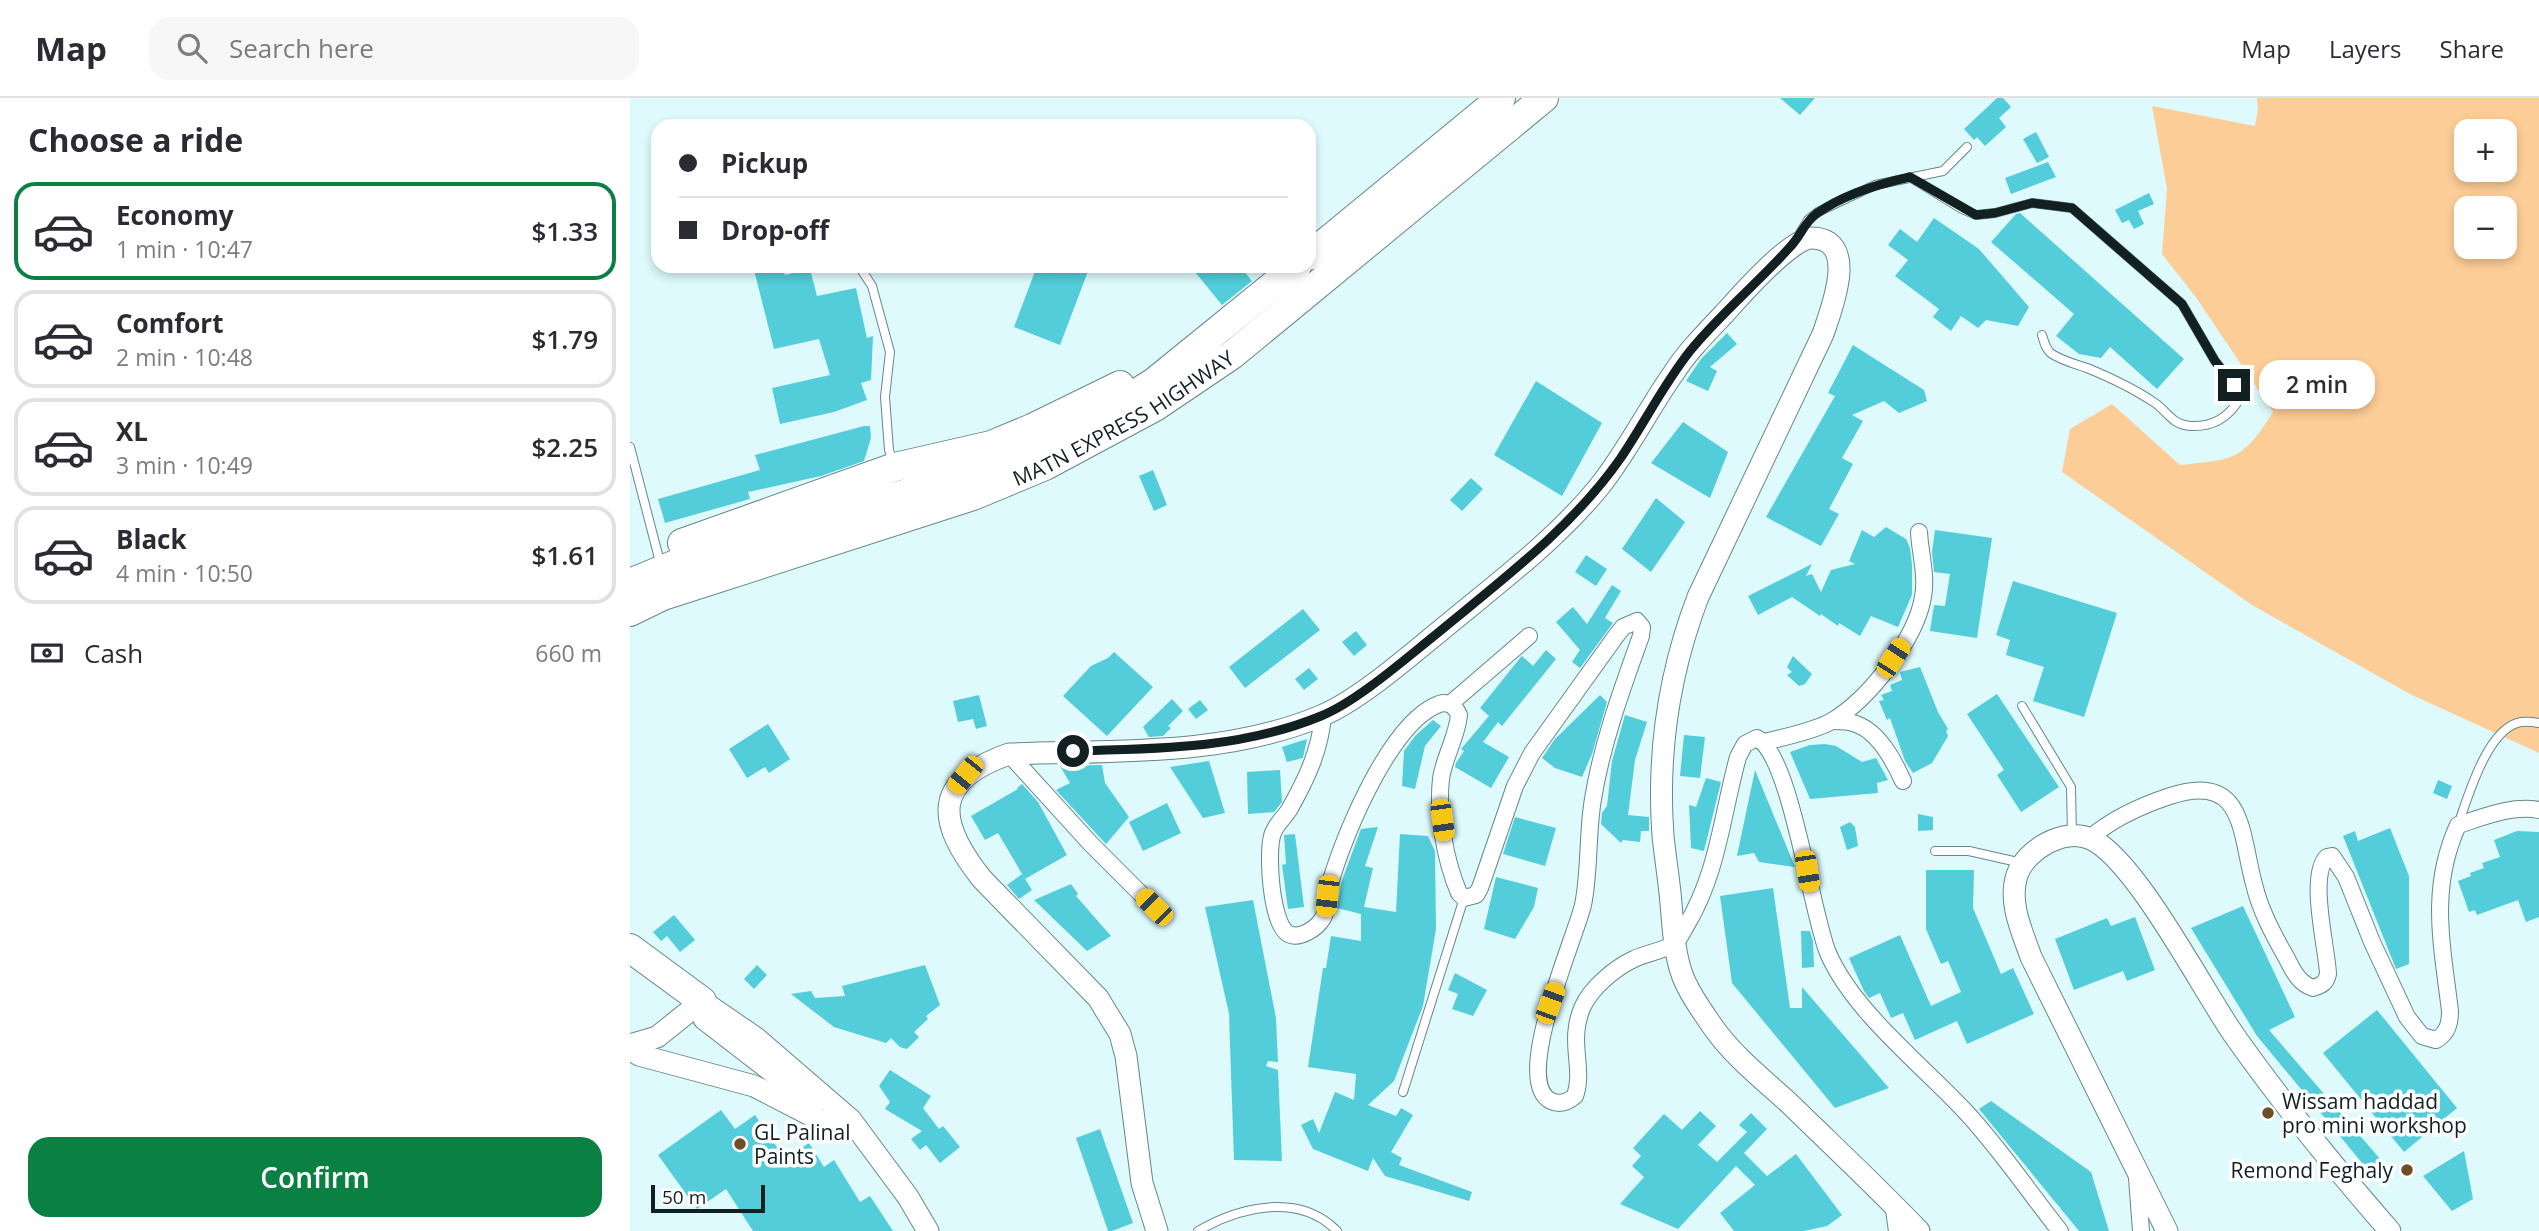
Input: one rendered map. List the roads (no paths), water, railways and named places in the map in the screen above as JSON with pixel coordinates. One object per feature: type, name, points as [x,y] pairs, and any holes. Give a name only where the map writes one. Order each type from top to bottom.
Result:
[{"type":"highway","points":[[1316,250],[1501,98]]},
{"type":"highway","name":"MATN EXPRESS HIGHWAY","points":[[631,606],[973,496],[1045,466],[1156,407],[1231,355],[1544,98]]},
{"type":"highway","name":"MATN EXPRESS HIGHWAY","points":[[631,606],[659,560],[979,471],[1052,440],[1111,409],[1154,382],[1288,273]]},
{"type":"highway","points":[[630,562],[659,560],[895,467],[991,445],[1032,428],[1102,392],[1182,359]]},
{"type":"highway","points":[[630,948],[701,1009]]},
{"type":"highway","points":[[630,966],[701,1009]]},
{"type":"street","points":[[1157,1231],[1141,1172],[1126,1056],[1111,1016],[1085,984],[982,879],[956,841],[948,807],[955,789],[965,775],[985,762],[1009,754],[1203,746],[1276,731],[1323,716],[1359,693],[1408,657],[1573,516],[1620,459],[1673,373],[1691,350],[1740,295],[1792,246],[1809,237],[1830,245],[1836,253],[1840,275],[1823,334],[1698,597],[1684,635],[1663,742],[1663,836],[1675,943],[1682,975],[1691,994],[1734,1053],[1893,1203],[1919,1231]]},
{"type":"street","points":[[1764,742],[1833,720],[1864,695],[1909,633],[1923,595],[1919,532]]},
{"type":"street","points":[[1323,716],[1319,743],[1308,776],[1272,833],[1275,911],[1279,923],[1291,935],[1307,933],[1315,928],[1323,917],[1332,876],[1353,820],[1391,750],[1423,714],[1442,703],[1456,708],[1459,715],[1441,778],[1441,809],[1446,847],[1455,884],[1464,898],[1476,895],[1514,786],[1532,753],[1623,626],[1637,621],[1642,627],[1641,636],[1620,694],[1597,778],[1589,825],[1583,903],[1541,1038],[1536,1075],[1548,1100],[1561,1103],[1575,1096],[1578,1081],[1574,1041],[1577,1021],[1584,1003],[1615,971],[1633,960],[1675,943],[1700,901],[1708,881],[1738,757],[1741,749],[1757,738],[1764,742],[1781,780],[1796,824],[1822,936],[1842,977],[1880,1025],[1965,1111],[2060,1231]]},
{"type":"street","points":[[1450,704],[1529,636]]},
{"type":"street","points":[[1833,720],[1855,723],[1866,728],[1891,757],[1903,781]]},
{"type":"street","points":[[1009,754],[1090,843],[1154,907]]},
{"type":"street","points":[[2168,1231],[2031,957],[2017,918],[2013,894],[2022,863],[2038,849],[2081,837],[2127,813],[2175,794],[2197,790],[2212,792],[2223,797],[2238,814],[2254,885],[2264,914],[2299,979],[2313,988],[2327,981],[2319,883],[2323,862],[2332,856],[2346,877],[2372,942],[2407,1017],[2422,1036],[2436,1040],[2446,1031],[2450,1022],[2440,910],[2446,851],[2458,825],[2512,809],[2525,807],[2539,810]]},
{"type":"street","points":[[2081,837],[2110,851],[2129,874],[2233,1034],[2278,1096],[2390,1231]]},
{"type":"street","points":[[632,1051],[701,1009]]},
{"type":"street","points":[[701,1009],[834,1125]]},
{"type":"street","points":[[701,1009],[756,1038],[851,1120],[908,1198],[928,1231]]},
{"type":"street","points":[[632,1051],[754,1086],[864,1139]]},
{"type":"street","points":[[2136,1166],[2141,1231]]},
{"type":"street","points":[[1893,1203],[1897,1231]]},
{"type":"lane","points":[[1792,246],[1808,220],[1818,212],[1875,185],[1943,171],[1967,147]]},
{"type":"lane","points":[[1910,177],[1976,215],[2032,203],[2072,208],[2182,304],[2215,361],[2234,385],[2237,403],[2229,416],[2213,423],[2189,426],[2168,418],[2157,404],[2129,389],[2048,352],[2042,335]]},
{"type":"lane","points":[[864,273],[872,286],[890,352],[885,397],[890,450],[895,467]]},
{"type":"lane","points":[[630,447],[659,560]]},
{"type":"lane","points":[[2022,706],[2071,787],[2081,837]]},
{"type":"lane","points":[[2458,825],[2478,772],[2504,730],[2518,723],[2539,723]]},
{"type":"lane","points":[[1935,851],[1969,851],[2022,863]]},
{"type":"lane","points":[[1403,1092],[1464,898]]},
{"type":"lane","points":[[1198,1231],[1238,1212],[1278,1207],[1313,1214],[1337,1231]]},
{"type":"place","name":"Wissam haddad pro mini workshop","points":[[2268,1113]]},
{"type":"place","name":"GL Palinal Paints","points":[[740,1144]]},
{"type":"place","name":"Remond Feghaly","points":[[2407,1170]]}]
